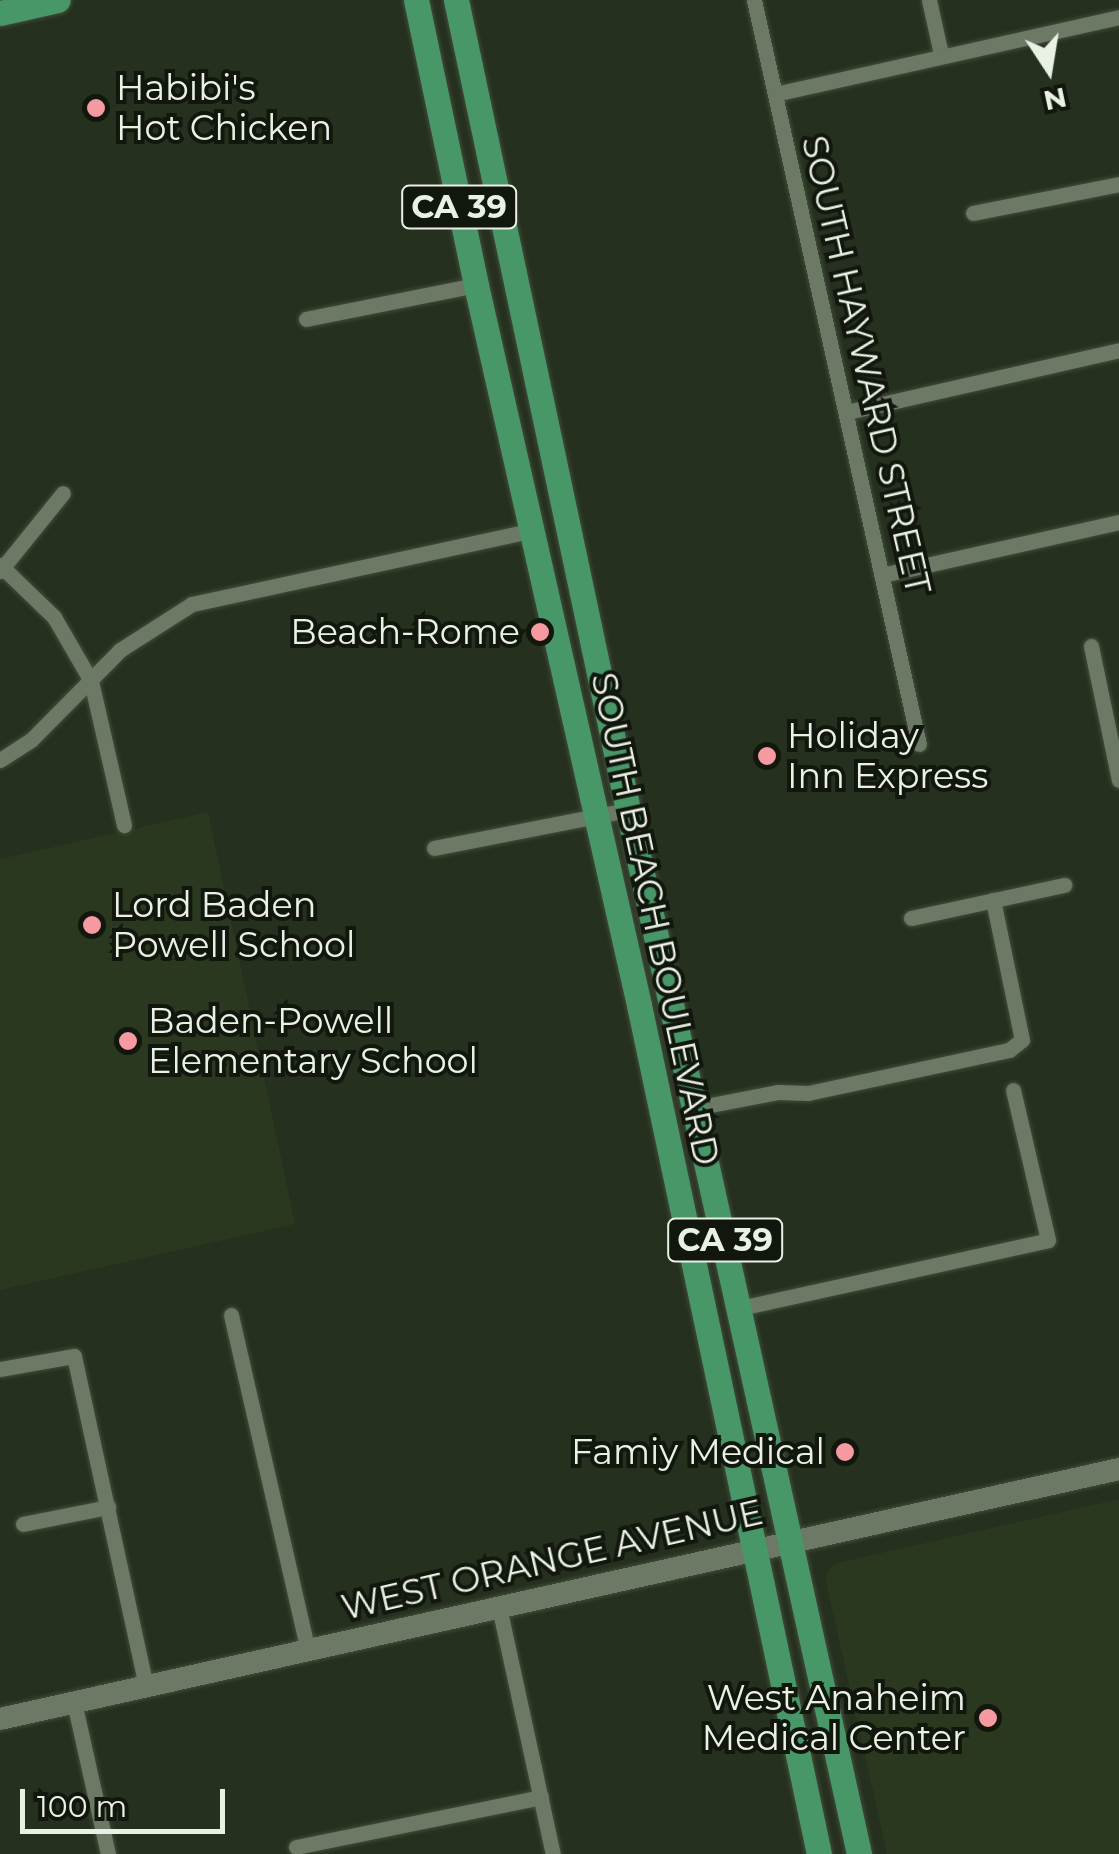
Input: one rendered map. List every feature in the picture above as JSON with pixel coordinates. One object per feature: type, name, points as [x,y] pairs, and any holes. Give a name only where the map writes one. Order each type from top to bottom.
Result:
[{"type":"main road","points":[[0,13],[58,0]]},
{"type":"main road","name":"SOUTH BEACH BOULEVARD","points":[[416,0],[476,285],[598,817],[820,1854]]},
{"type":"main road","name":"SOUTH BEACH BOULEVARD","points":[[456,0],[628,810],[859,1854]]},
{"type":"street","name":"SOUTH HAYWARD STREET","points":[[754,0],[919,744]]},
{"type":"street","points":[[929,0],[942,54]]},
{"type":"street","points":[[775,94],[1114,18],[1106,0]]},
{"type":"street","points":[[974,214],[1119,184]]},
{"type":"street","points":[[306,319],[476,285]]},
{"type":"street","points":[[847,412],[1119,350]]},
{"type":"street","points":[[62,493],[1,568],[54,617],[90,681],[124,825]]},
{"type":"street","points":[[882,575],[1119,522]]},
{"type":"street","points":[[0,760],[31,740],[120,650],[192,604],[533,530]]},
{"type":"street","points":[[1091,646],[1119,780]]},
{"type":"street","points":[[434,848],[628,810]]},
{"type":"street","points":[[911,918],[1064,885]]},
{"type":"street","points":[[695,1108],[778,1092],[808,1093],[1009,1050],[1022,1040],[992,900]]},
{"type":"street","points":[[740,1308],[1048,1240],[1014,1090]]},
{"type":"street","points":[[231,1315],[308,1650]]},
{"type":"street","points":[[0,1369],[74,1356],[146,1686]]},
{"type":"street","name":"WEST ORANGE AVENUE","points":[[0,1719],[1119,1470]]},
{"type":"street","points":[[23,1524],[108,1508]]},
{"type":"street","points":[[499,1607],[553,1854]]},
{"type":"street","points":[[74,1702],[108,1854]]},
{"type":"street","points":[[296,1848],[541,1797]]},
{"type":"shaded area","name":"Baden-Powell Elementary School","points":[[208,812],[295,1224],[0,1290],[0,859]]},
{"type":"shaded area","name":"West Anaheim Medical Center","points":[[1119,1499],[1119,1854],[887,1854],[826,1582],[827,1571],[837,1563]]},
{"type":"place","name":"Habibi's Hot Chicken","points":[[96,108]]},
{"type":"place","name":"Beach-Rome","points":[[540,632]]},
{"type":"place","name":"Holiday Inn Express","points":[[767,756]]},
{"type":"place","name":"Lord Baden Powell School","points":[[92,925]]},
{"type":"place","name":"Baden-Powell Elementary School","points":[[128,1041]]},
{"type":"place","name":"Famiy Medical","points":[[845,1452]]},
{"type":"place","name":"West Anaheim Medical Center","points":[[988,1718]]}]
